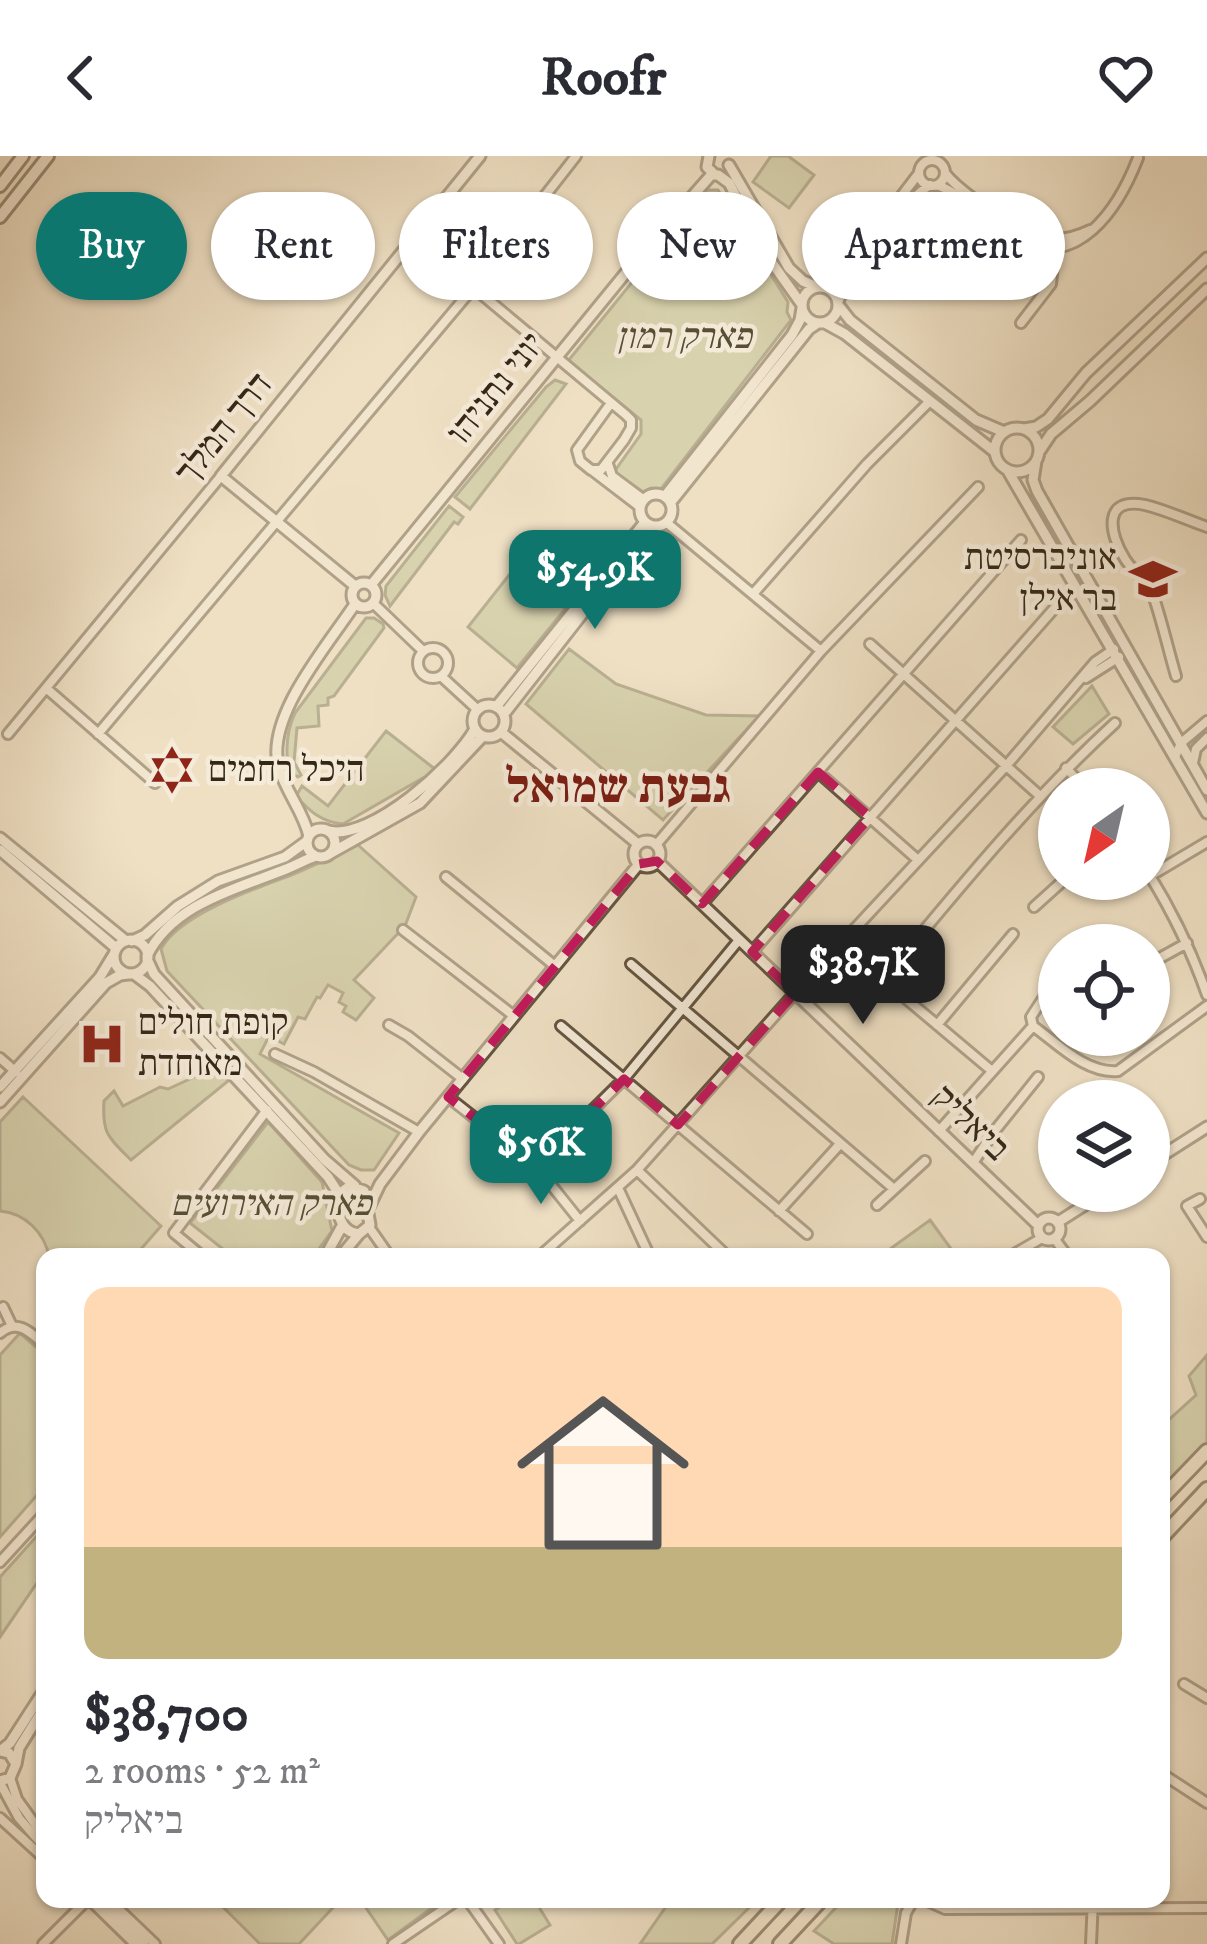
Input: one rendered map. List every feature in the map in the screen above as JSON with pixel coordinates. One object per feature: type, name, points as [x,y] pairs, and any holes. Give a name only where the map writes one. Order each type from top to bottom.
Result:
[{"type":"highway","points":[[1170,1490],[1207,1451]]},
{"type":"highway","points":[[1170,1528],[1207,1489]]},
{"type":"highway","points":[[740,1944],[774,1908]]},
{"type":"highway","points":[[780,1944],[814,1908]]},
{"type":"main road","points":[[0,186],[23,156]]},
{"type":"main road","points":[[0,217],[48,156]]},
{"type":"street","name":"דרך המלך","points":[[450,192],[480,156]]},
{"type":"street","points":[[548,192],[576,156]]},
{"type":"street","points":[[668,499],[809,329],[836,315],[847,285],[907,205],[933,185],[944,170],[946,156]]},
{"type":"street","points":[[1065,241],[1084,238],[1104,217],[1139,156]]},
{"type":"street","points":[[904,192],[932,158],[965,192]]},
{"type":"street","points":[[728,160],[789,268],[802,280]]},
{"type":"street","name":"יוני נתניהו","points":[[370,585],[709,165],[726,171],[728,160]]},
{"type":"street","points":[[709,165],[733,189],[770,260],[809,320],[845,334],[994,452]]},
{"type":"street","points":[[919,172],[921,179],[952,192]]},
{"type":"street","name":"דרך המלך","points":[[8,734],[399,254]]},
{"type":"street","points":[[1207,258],[1086,373],[1048,418],[1036,427],[1004,432],[994,452],[1207,790]]},
{"type":"street","points":[[1008,471],[1021,472],[1051,434],[1207,289]]},
{"type":"street","points":[[98,734],[463,300]]},
{"type":"street","points":[[487,300],[631,421],[608,463],[601,470],[592,470]]},
{"type":"street","points":[[668,499],[792,335],[804,300]]},
{"type":"street","points":[[837,300],[850,320],[976,421],[1004,432]]},
{"type":"street","points":[[1021,323],[1039,300]]},
{"type":"street","points":[[753,594],[867,464],[930,401]]},
{"type":"street","points":[[611,403],[577,450],[580,461],[642,504]]},
{"type":"street","points":[[1024,429],[1036,440],[1037,491],[1207,814]]},
{"type":"street","points":[[608,463],[612,476],[642,504],[648,524]]},
{"type":"street","points":[[221,476],[355,586]]},
{"type":"street","points":[[656,845],[821,651],[978,487]]},
{"type":"street","points":[[642,504],[651,495],[668,499]]},
{"type":"street","points":[[667,523],[672,516],[668,499]]},
{"type":"street","points":[[1176,676],[1152,593],[1125,560],[1111,519],[1128,504],[1145,505],[1207,527]]},
{"type":"street","points":[[500,710],[648,524],[667,523],[821,651]]},
{"type":"street","points":[[702,904],[1021,540]]},
{"type":"street","points":[[370,585],[376,596],[373,603],[356,604],[355,586],[370,585]]},
{"type":"street","points":[[373,603],[423,651]]},
{"type":"street","points":[[752,952],[1059,603]]},
{"type":"street","points":[[316,856],[310,852],[299,810],[277,764],[278,731],[286,708],[356,604]]},
{"type":"street","points":[[871,644],[1038,794]]},
{"type":"street","points":[[436,647],[444,652],[448,667],[441,676],[432,678],[420,671],[417,662],[423,651],[436,647]]},
{"type":"street","points":[[552,1248],[637,1170],[1095,662],[1119,651]]},
{"type":"street","points":[[441,676],[478,710]]},
{"type":"street","points":[[46,688],[155,783]]},
{"type":"street","points":[[487,705],[500,710],[506,724],[501,733],[493,737],[479,733],[473,719],[478,710],[487,705]]},
{"type":"street","points":[[1175,757],[1180,743],[1207,721]]},
{"type":"street","points":[[1066,768],[1115,723]]},
{"type":"street","points":[[1172,728],[1183,733],[1198,729]]},
{"type":"street","points":[[0,1102],[122,946],[146,935],[200,891],[285,857],[315,830],[349,831],[413,796],[479,733]]},
{"type":"street","points":[[0,1087],[106,983],[143,969],[161,936],[184,916],[237,886],[325,856],[420,803],[479,733]]},
{"type":"street","points":[[501,733],[638,844]]},
{"type":"street","points":[[1193,765],[1196,749],[1207,738]]},
{"type":"street","points":[[818,772],[918,860]]},
{"type":"street","points":[[992,1072],[885,981],[886,975],[1038,798]]},
{"type":"street","points":[[299,810],[334,842],[331,853]]},
{"type":"street","points":[[0,838],[122,946]]},
{"type":"street","points":[[1170,863],[1207,842]]},
{"type":"street","points":[[638,844],[656,845],[657,861],[639,864],[634,852],[638,844]]},
{"type":"street","points":[[0,850],[122,946],[144,947],[154,974],[325,1160],[360,1188],[371,1220],[348,1248]]},
{"type":"street","name":"ביאליק","points":[[657,861],[1038,1225]]},
{"type":"street","points":[[369,1208],[380,1184],[419,1132],[639,864]]},
{"type":"street","points":[[446,878],[555,966]]},
{"type":"street","points":[[1034,907],[1042,900]]},
{"type":"street","points":[[1165,900],[1207,995]]},
{"type":"street","points":[[403,930],[514,1016]]},
{"type":"street","points":[[937,1025],[1013,934]]},
{"type":"street","points":[[536,1166],[624,1079],[739,940]]},
{"type":"street","points":[[1170,953],[1187,944]]},
{"type":"street","points":[[122,946],[115,965],[150,986],[339,1194]]},
{"type":"street","points":[[631,964],[894,1190]]},
{"type":"street","points":[[1038,1006],[1031,1017],[1033,1026],[1102,1072],[1118,1071],[1207,1006]]},
{"type":"street","points":[[388,1025],[463,1079]]},
{"type":"street","points":[[562,1026],[807,1234]]},
{"type":"street","points":[[939,1131],[1033,1026]]},
{"type":"street","points":[[274,1054],[419,1132]]},
{"type":"street","points":[[0,1058],[18,1074]]},
{"type":"street","points":[[974,1163],[1038,1077]]},
{"type":"street","points":[[448,1097],[536,1166],[580,1221]]},
{"type":"street","points":[[193,1248],[174,1232],[266,1110]]},
{"type":"street","points":[[1170,1151],[1207,1127]]},
{"type":"street","points":[[779,1211],[840,1144]]},
{"type":"street","points":[[877,1205],[925,1161]]},
{"type":"street","points":[[637,1170],[719,1248]]},
{"type":"street","points":[[364,1231],[349,1233],[343,1226],[339,1194],[346,1187],[380,1184]]},
{"type":"street","points":[[617,1187],[646,1248]]},
{"type":"street","points":[[1200,1199],[1187,1206],[1207,1237]]},
{"type":"street","points":[[1058,1222],[1074,1212]]},
{"type":"street","points":[[1027,1248],[1048,1238],[1060,1230],[1058,1222],[1049,1217],[1038,1225],[1038,1233],[1048,1238],[1059,1248]]},
{"type":"street","points":[[331,1248],[343,1226]]},
{"type":"street","points":[[364,1231],[380,1248]]},
{"type":"street","points":[[3,1307],[12,1326]]},
{"type":"street","points":[[0,1334],[12,1326],[25,1328],[36,1337]]},
{"type":"street","points":[[0,1562],[36,1523]]},
{"type":"street","points":[[1184,1684],[1207,1697]]},
{"type":"street","points":[[0,1751],[36,1703]]},
{"type":"street","points":[[3,1781],[36,1721]]},
{"type":"street","points":[[0,1751],[9,1753],[16,1764]]},
{"type":"street","points":[[1170,1779],[1207,1803]]},
{"type":"street","points":[[3,1781],[36,1825]]},
{"type":"street","points":[[3,1781],[19,1818],[36,1838]]},
{"type":"street","points":[[0,1818],[36,1851]]},
{"type":"street","points":[[1170,1907],[1207,1908]]},
{"type":"street","points":[[43,1944],[82,1908]]},
{"type":"street","points":[[101,1908],[139,1944]]},
{"type":"street","points":[[117,1908],[154,1944]]},
{"type":"street","points":[[393,1944],[449,1908]]},
{"type":"street","points":[[470,1908],[499,1944]]},
{"type":"street","points":[[901,1944],[910,1908]]},
{"type":"street","points":[[942,1908],[975,1908]]},
{"type":"street","points":[[1090,1944],[1093,1908]]},
{"type":"highlighted area","points":[[818,772],[870,817],[752,952],[795,993],[678,1125],[624,1079],[536,1166],[448,1097],[639,864],[657,861],[702,904]]},
{"type":"green space","points":[[771,156],[788,156],[814,175],[789,208],[778,200],[778,192],[767,192],[753,182]]},
{"type":"green space","name":"פארק רמון","points":[[778,286],[788,302],[791,320],[661,489],[643,492],[614,472],[641,434],[641,420],[568,361],[618,300],[778,300]]},
{"type":"green space","points":[[555,380],[566,384],[470,509],[455,497]]},
{"type":"green space","points":[[449,506],[463,517],[458,524],[454,522],[390,606],[386,586]]},
{"type":"green space","points":[[517,565],[565,609],[517,668],[468,627]]},
{"type":"green space","points":[[366,618],[374,618],[384,628],[328,698],[328,705],[318,706],[319,726],[297,728],[294,762],[298,777],[289,771],[287,756],[295,713]]},
{"type":"green space","points":[[569,649],[616,684],[706,715],[759,716],[663,820],[526,704]]},
{"type":"green space","points":[[1092,686],[1109,714],[1073,744],[1053,727]]},
{"type":"green space","points":[[386,731],[440,773],[343,824],[317,815],[296,796],[302,786],[328,806]]},
{"type":"green space","points":[[358,845],[416,897],[405,926],[354,980],[374,998],[356,1020],[343,1012],[346,1006],[339,1002],[343,993],[328,985],[305,1019],[298,1017],[284,1044],[269,1036],[260,1054],[399,1133],[374,1170],[349,1165],[167,971],[161,949],[184,925],[219,905]]},
{"type":"green space","points":[[216,1067],[228,1081],[131,1160],[112,1140],[104,1121],[104,1101],[114,1091],[123,1106]]},
{"type":"green space","points":[[23,1097],[161,1226],[142,1248],[46,1248],[32,1226],[0,1211],[0,1122]]},
{"type":"green space","name":"פארק האירועים","points":[[268,1122],[322,1182],[332,1231],[320,1248],[222,1248],[190,1223]]},
{"type":"green space","points":[[930,1220],[950,1248],[891,1248]]},
{"type":"green space","points":[[20,1333],[36,1347],[36,1496],[0,1537],[0,1355]]},
{"type":"green space","points":[[1207,1355],[1207,1444],[1170,1483],[1170,1419],[1196,1395],[1189,1376]]},
{"type":"green space","points":[[36,1537],[36,1584],[0,1637],[0,1577]]},
{"type":"green space","points":[[224,1908],[333,1908],[299,1944],[260,1944]]},
{"type":"green space","points":[[366,1908],[432,1908],[388,1940]]},
{"type":"green space","points":[[540,1908],[550,1925],[517,1944],[495,1910]]},
{"type":"green space","points":[[665,1908],[749,1908],[712,1944],[640,1944]]},
{"type":"green space","points":[[836,1908],[897,1908],[892,1944],[834,1944],[814,1931]]},
{"type":"place","name":"אוניברסיטת בר אילן","points":[[1153,579]]},
{"type":"place","name":"היכל רחמים","points":[[172,770]]},
{"type":"place","name":"קופת חולים מאוחדת","points":[[102,1044]]},
{"type":"district","name":"גבעת שמואל","points":[[618,788]]}]
